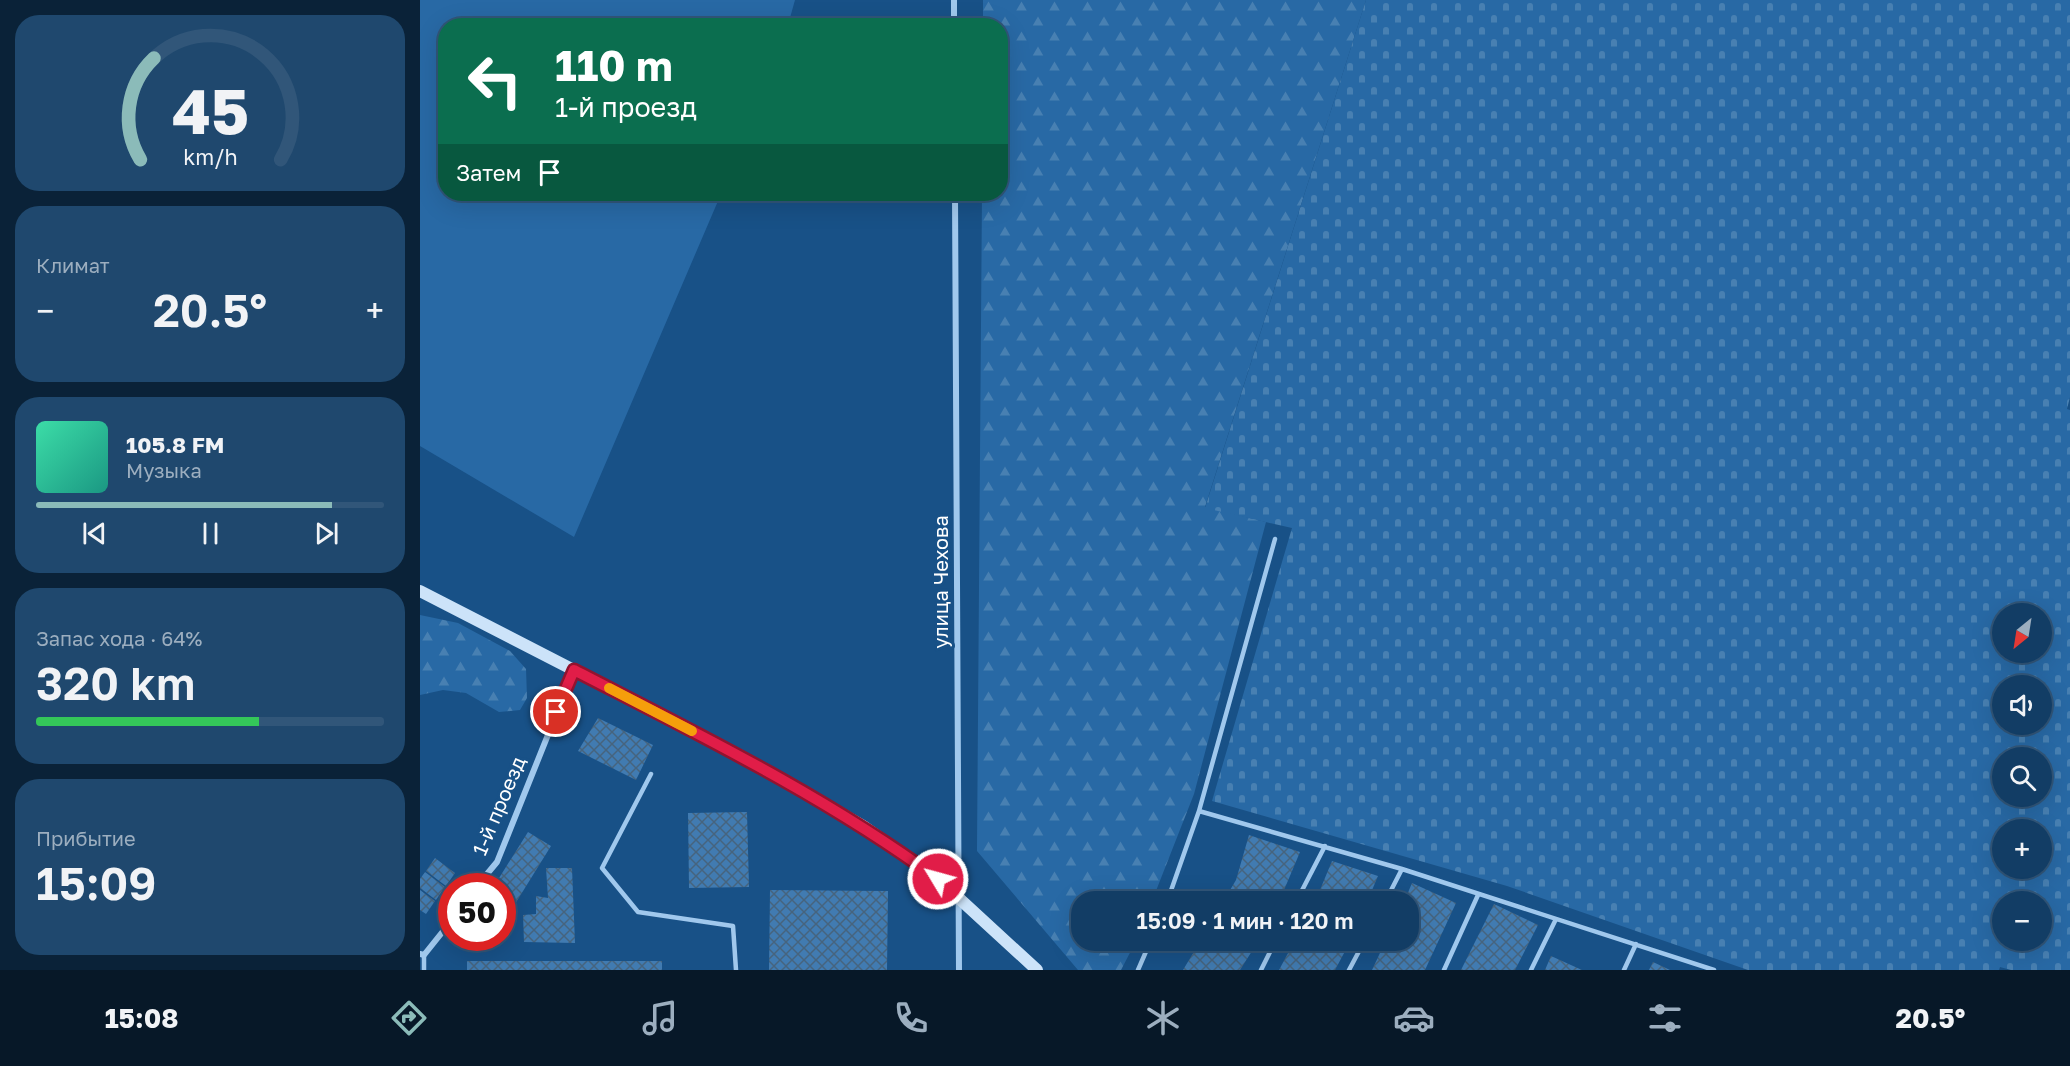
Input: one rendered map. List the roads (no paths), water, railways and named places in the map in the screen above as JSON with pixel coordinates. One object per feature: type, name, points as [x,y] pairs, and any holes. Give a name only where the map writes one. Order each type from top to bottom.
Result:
[{"type":"main road","points":[[420,591],[739,755],[863,826],[938,879],[1037,970]]},
{"type":"street","points":[[954,0],[954,18]]},
{"type":"street","name":"улица Чехова","points":[[955,201],[958,970]]},
{"type":"street","name":"1-й проезд","points":[[488,873],[497,862],[574,670]]},
{"type":"street","points":[[422,954],[438,936]]},
{"type":"lane","points":[[1171,891],[1198,811],[1275,539]]},
{"type":"lane","points":[[651,774],[602,868],[638,912],[734,926],[736,970]]},
{"type":"lane","points":[[1198,811],[1402,869],[1714,970]]},
{"type":"lane","points":[[1302,891],[1325,846]]},
{"type":"lane","points":[[1391,891],[1402,869]]},
{"type":"lane","points":[[1444,970],[1478,895]]},
{"type":"lane","points":[[1531,970],[1556,919]]},
{"type":"lane","points":[[1624,970],[1636,944]]},
{"type":"lane","points":[[1138,970],[1146,951]]},
{"type":"lane","points":[[1261,970],[1270,951]]},
{"type":"lane","points":[[1349,970],[1359,951]]},
{"type":"lane","points":[[422,954],[424,970]]}]
